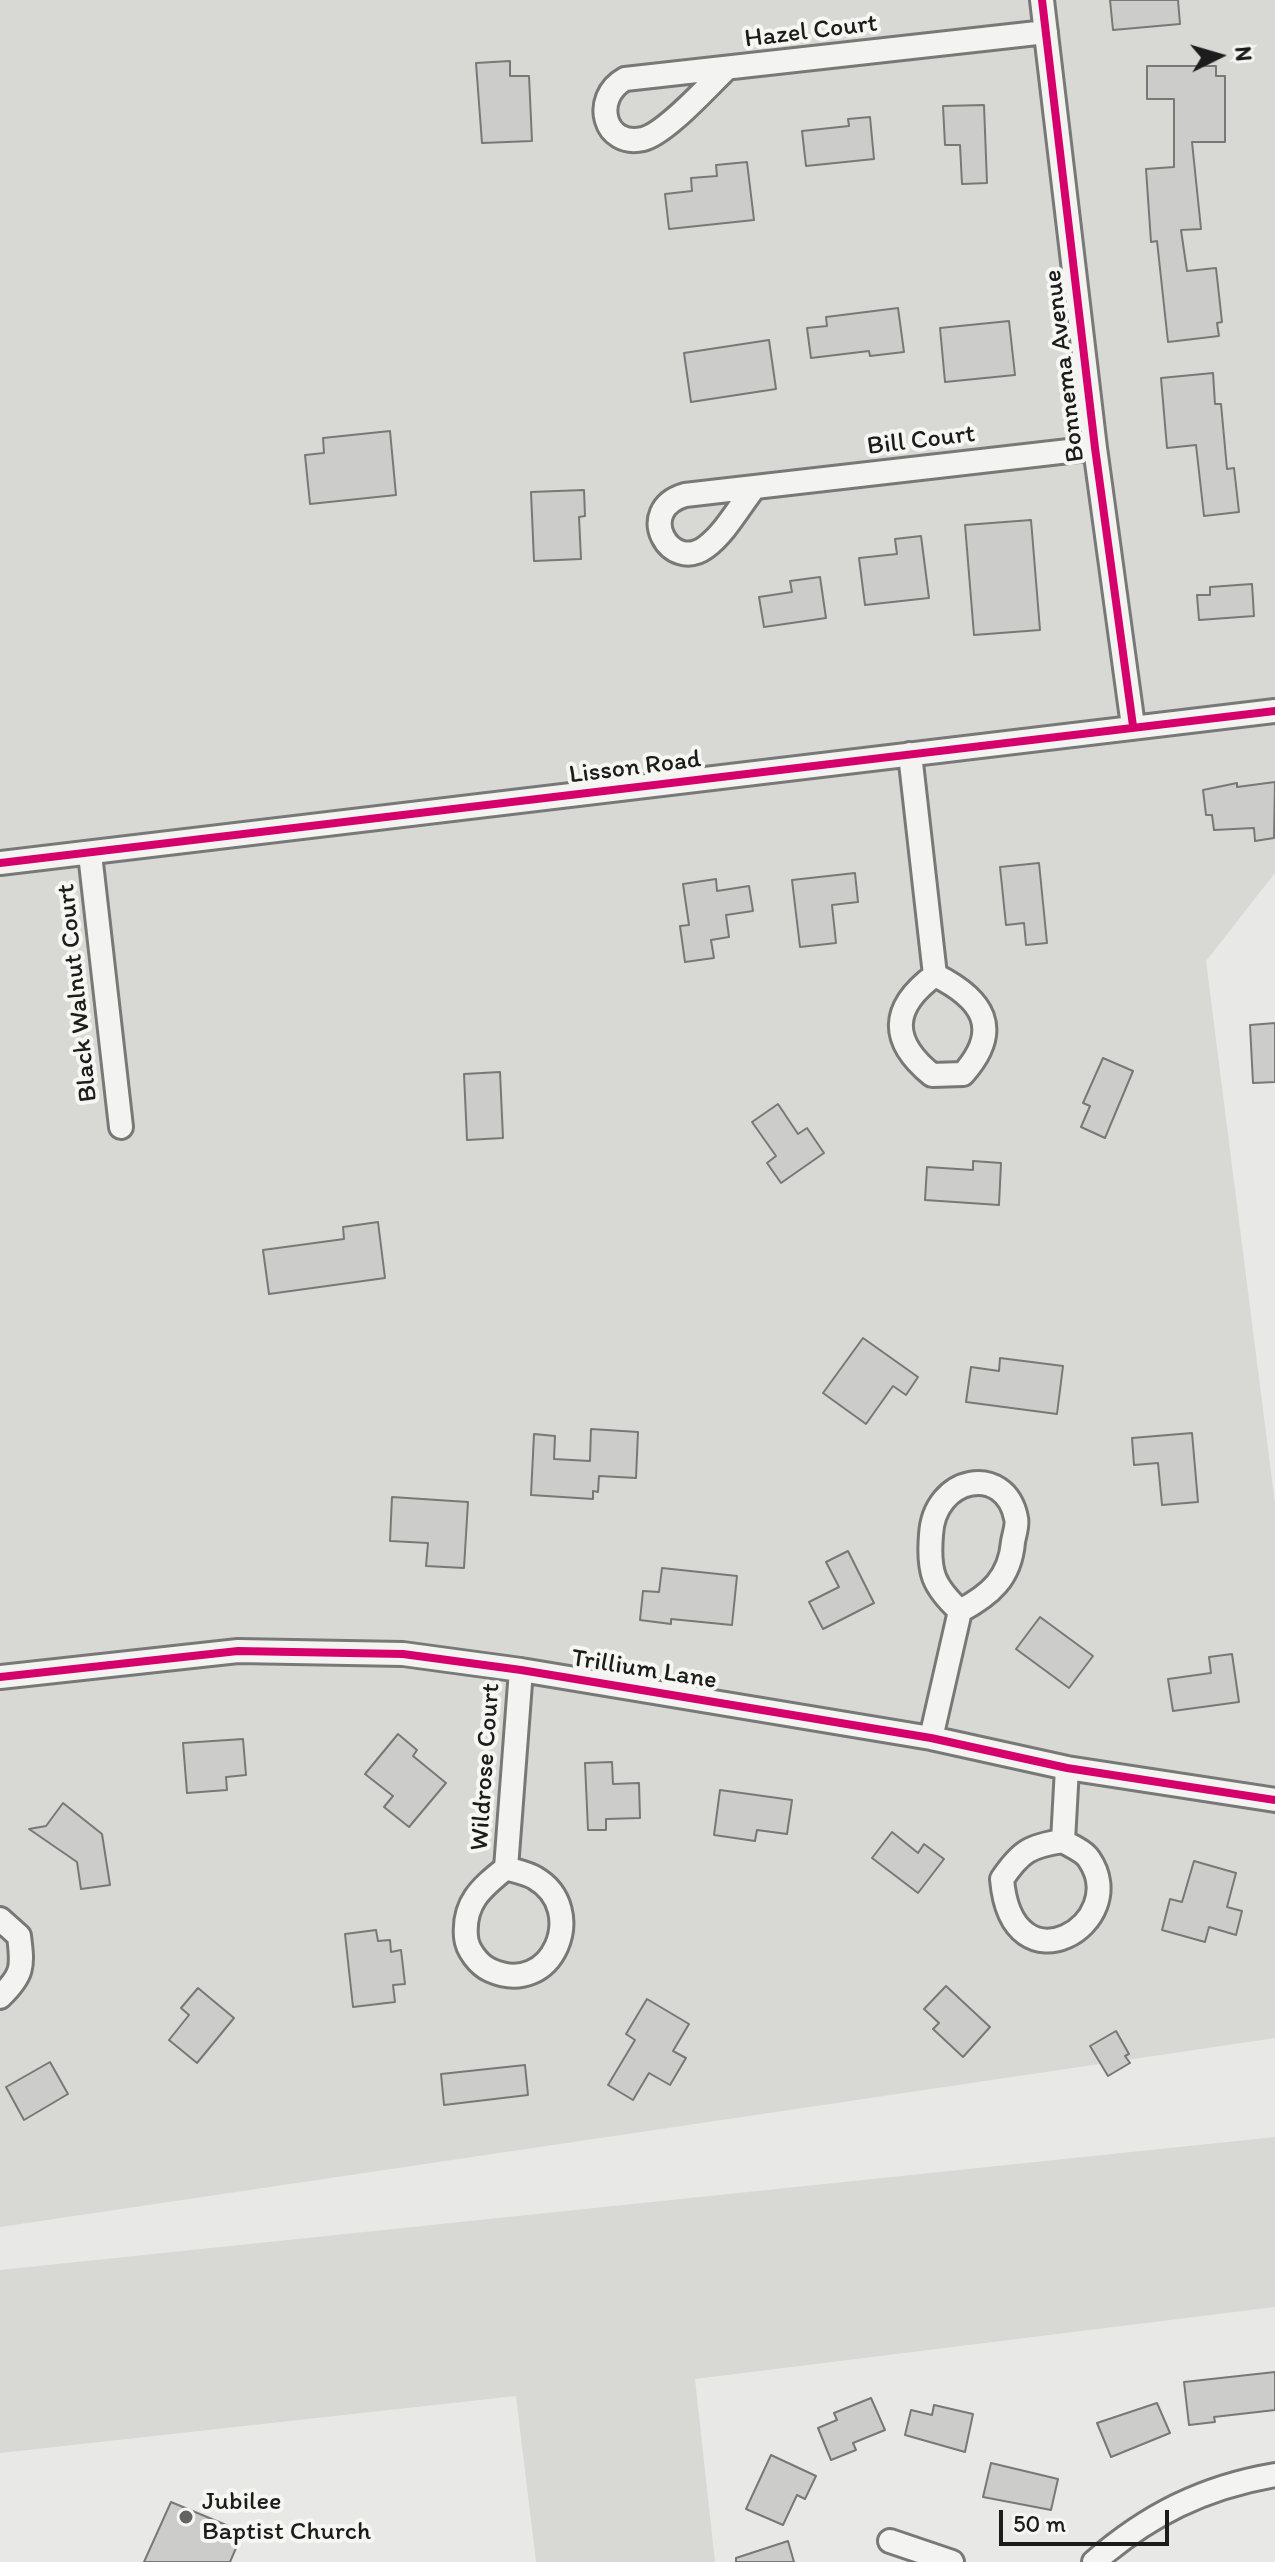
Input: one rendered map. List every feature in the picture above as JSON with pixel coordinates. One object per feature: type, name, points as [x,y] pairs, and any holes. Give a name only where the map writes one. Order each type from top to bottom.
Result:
[{"type":"street","name":"Bonnema Avenue","points":[[1042,0],[1095,448],[1133,726]]},
{"type":"street","name":"Hazel Court","points":[[725,70],[651,136],[631,140],[613,130],[607,122],[605,101],[610,91],[625,79],[1046,32]]},
{"type":"street","name":"Bill Court","points":[[754,488],[1095,448]]},
{"type":"street","name":"Lisson Road","points":[[0,863],[1275,711]]},
{"type":"street","points":[[910,754],[935,975]]},
{"type":"street","name":"Black Walnut Court","points":[[90,854],[121,1127]]},
{"type":"street","points":[[935,975],[962,989],[975,1003],[986,1028],[980,1055],[963,1074],[932,1075],[913,1059],[900,1040],[902,1015],[913,991],[935,975]]},
{"type":"street","points":[[931,1738],[960,1611],[987,1596],[1011,1561],[1016,1518],[1006,1499],[993,1486],[967,1482],[946,1493],[932,1520],[929,1560],[938,1590],[960,1611]]},
{"type":"street","name":"Trillium Lane","points":[[0,1677],[238,1651],[403,1654],[521,1670],[931,1738],[1067,1768],[1275,1800]]},
{"type":"street","name":"Wildrose Court","points":[[506,1868],[536,1878],[554,1896],[563,1921],[557,1950],[539,1969],[519,1978],[483,1967],[467,1945],[465,1921],[473,1896],[506,1868],[521,1670]]},
{"type":"street","points":[[1063,1841],[1067,1768]]},
{"type":"street","points":[[1063,1841],[1088,1858],[1098,1885],[1095,1908],[1085,1927],[1056,1939],[1036,1941],[1018,1929],[1004,1907],[1002,1879],[1016,1858],[1036,1845],[1063,1841]]},
{"type":"street","points":[[0,1919],[19,1936],[23,1965],[15,1982],[0,1997]]},
{"type":"street","points":[[1094,2562],[1141,2524],[1174,2505],[1240,2481],[1275,2475]]},
{"type":"street","points":[[890,2541],[952,2562]]},
{"type":"shaded area","points":[[0,0],[1275,0],[1275,873],[1206,961],[1275,1504],[1275,2038],[0,2227]]},
{"type":"shaded area","points":[[1275,2137],[1275,2307],[695,2379],[715,2562],[536,2562],[516,2396],[0,2453],[0,2270]]},
{"type":"building","points":[[1110,0],[1178,0],[1180,24],[1113,30]]},
{"type":"building","points":[[510,61],[510,76],[529,76],[532,141],[482,143],[476,63]]},
{"type":"building","points":[[1147,66],[1216,66],[1216,76],[1225,76],[1225,142],[1192,142],[1201,229],[1181,230],[1187,271],[1216,268],[1222,322],[1217,323],[1219,336],[1168,342],[1157,241],[1151,242],[1146,169],[1174,167],[1174,99],[1147,99]]},
{"type":"building","points":[[984,105],[987,183],[962,184],[960,145],[945,145],[943,106]]},
{"type":"building","points":[[870,117],[874,159],[806,166],[802,131],[849,126],[848,119]]},
{"type":"building","points":[[747,162],[754,220],[669,229],[665,194],[692,191],[691,178],[717,176],[716,165]]},
{"type":"building","points":[[898,308],[904,352],[870,356],[869,351],[811,358],[807,328],[827,326],[826,317]]},
{"type":"building","points":[[1009,321],[1015,375],[945,382],[940,328]]},
{"type":"building","points":[[769,340],[776,389],[691,402],[684,353]]},
{"type":"building","points":[[1213,373],[1215,404],[1221,404],[1227,469],[1234,468],[1239,512],[1204,516],[1196,445],[1167,448],[1161,378]]},
{"type":"building","points":[[390,431],[396,495],[310,504],[305,455],[324,453],[323,438]]},
{"type":"building","points":[[584,490],[585,516],[579,517],[581,559],[534,561],[531,492]]},
{"type":"building","points":[[1031,520],[1040,630],[974,635],[965,525]]},
{"type":"building","points":[[921,536],[929,598],[865,605],[859,558],[897,554],[895,539]]},
{"type":"building","points":[[820,577],[826,618],[764,627],[759,597],[792,592],[790,581]]},
{"type":"building","points":[[1252,584],[1254,616],[1199,620],[1197,595],[1210,595],[1210,587]]},
{"type":"building","points":[[1275,782],[1274,838],[1255,841],[1254,828],[1214,830],[1212,815],[1206,815],[1203,790],[1237,783],[1237,787]]},
{"type":"building","points":[[1039,863],[1047,943],[1026,945],[1024,923],[1006,925],[1000,867]]},
{"type":"building","points":[[855,873],[858,902],[832,905],[836,943],[800,947],[792,880]]},
{"type":"building","points":[[716,879],[717,891],[749,886],[753,911],[726,915],[729,937],[711,940],[714,958],[685,962],[680,926],[689,925],[683,884]]},
{"type":"building","points":[[1275,1023],[1275,1082],[1253,1083],[1250,1025]]},
{"type":"building","points":[[1103,1058],[1133,1071],[1105,1138],[1081,1127],[1090,1106],[1083,1103]]},
{"type":"building","points":[[500,1072],[503,1138],[467,1140],[464,1074]]},
{"type":"building","points":[[778,1104],[798,1134],[807,1128],[824,1153],[781,1183],[767,1163],[776,1156],[752,1122]]},
{"type":"building","points":[[973,1161],[1001,1163],[999,1205],[925,1200],[927,1167],[973,1170]]},
{"type":"building","points":[[378,1222],[385,1278],[269,1294],[263,1250],[344,1239],[343,1227]]},
{"type":"building","points":[[863,1338],[918,1377],[906,1395],[893,1386],[866,1424],[823,1393]]},
{"type":"building","points":[[1000,1358],[1063,1366],[1057,1414],[966,1402],[971,1367],[999,1371]]},
{"type":"building","points":[[591,1429],[638,1432],[636,1478],[599,1476],[598,1492],[593,1491],[593,1499],[531,1495],[534,1434],[555,1436],[554,1459],[590,1461]]},
{"type":"building","points":[[1192,1433],[1198,1502],[1162,1505],[1158,1463],[1134,1465],[1132,1438]]},
{"type":"building","points":[[392,1497],[468,1502],[464,1568],[426,1566],[428,1543],[390,1541]]},
{"type":"building","points":[[848,1551],[874,1603],[823,1629],[809,1602],[839,1587],[826,1562]]},
{"type":"building","points":[[662,1568],[737,1576],[732,1625],[671,1619],[671,1624],[640,1620],[643,1591],[659,1592]]},
{"type":"building","points":[[1040,1617],[1093,1656],[1069,1688],[1016,1649]]},
{"type":"building","points":[[1232,1654],[1239,1702],[1173,1711],[1168,1679],[1211,1673],[1209,1657]]},
{"type":"building","points":[[398,1734],[417,1750],[413,1756],[446,1783],[409,1827],[384,1807],[393,1796],[365,1774]]},
{"type":"building","points":[[243,1739],[246,1775],[226,1777],[227,1790],[187,1793],[183,1743]]},
{"type":"building","points":[[612,1762],[613,1784],[639,1783],[640,1818],[606,1819],[606,1830],[588,1830],[585,1763]]},
{"type":"building","points":[[720,1790],[792,1800],[787,1834],[757,1830],[755,1841],[714,1835]]},
{"type":"building","points":[[63,1803],[102,1834],[110,1885],[81,1889],[77,1862],[29,1829],[46,1826]]},
{"type":"building","points":[[892,1832],[918,1853],[924,1844],[944,1859],[918,1893],[872,1858]]},
{"type":"building","points":[[1194,1861],[1236,1873],[1227,1907],[1242,1911],[1236,1935],[1209,1927],[1205,1942],[1162,1930],[1170,1899],[1182,1902]]},
{"type":"building","points":[[376,1930],[378,1941],[390,1940],[391,1952],[401,1950],[405,1984],[393,1985],[395,2002],[353,2007],[345,1934]]},
{"type":"building","points":[[946,1986],[990,2027],[963,2057],[933,2029],[939,2023],[924,2009]]},
{"type":"building","points":[[198,1988],[234,2018],[197,2063],[169,2040],[189,2015],[181,2008]]},
{"type":"building","points":[[647,1999],[689,2024],[673,2051],[686,2058],[670,2085],[649,2073],[633,2100],[608,2085],[635,2040],[626,2034]]},
{"type":"building","points":[[1116,2031],[1129,2054],[1125,2056],[1130,2063],[1108,2076],[1090,2046]]},
{"type":"building","points":[[50,2062],[68,2094],[24,2120],[6,2087]]},
{"type":"building","points":[[525,2065],[528,2095],[444,2105],[441,2074]]},
{"type":"building","points":[[1275,2372],[1275,2410],[1214,2417],[1215,2422],[1189,2425],[1184,2382]]},
{"type":"building","points":[[871,2398],[885,2430],[853,2443],[856,2450],[831,2460],[818,2428],[837,2420],[834,2413]]},
{"type":"building","points":[[1157,2403],[1170,2433],[1111,2457],[1097,2423]]},
{"type":"building","points":[[934,2405],[973,2414],[965,2452],[905,2435],[911,2410],[932,2415]]},
{"type":"building","points":[[771,2455],[816,2476],[805,2499],[797,2495],[783,2525],[746,2509]]},
{"type":"building","points":[[991,2463],[1058,2479],[1051,2510],[983,2497]]},
{"type":"building","name":"Jubilee Baptist Church","points":[[171,2502],[243,2532],[230,2562],[144,2562]]},
{"type":"building","points":[[788,2541],[794,2562],[736,2562],[736,2558]]},
{"type":"cycle path","points":[[1042,0],[1095,448],[1133,726]]},
{"type":"cycle path","points":[[0,863],[1275,711]]},
{"type":"cycle path","points":[[0,1677],[238,1651],[403,1654],[521,1670],[931,1738],[1067,1768],[1275,1800]]},
{"type":"place","name":"Jubilee Baptist Church","points":[[186,2517]]}]
